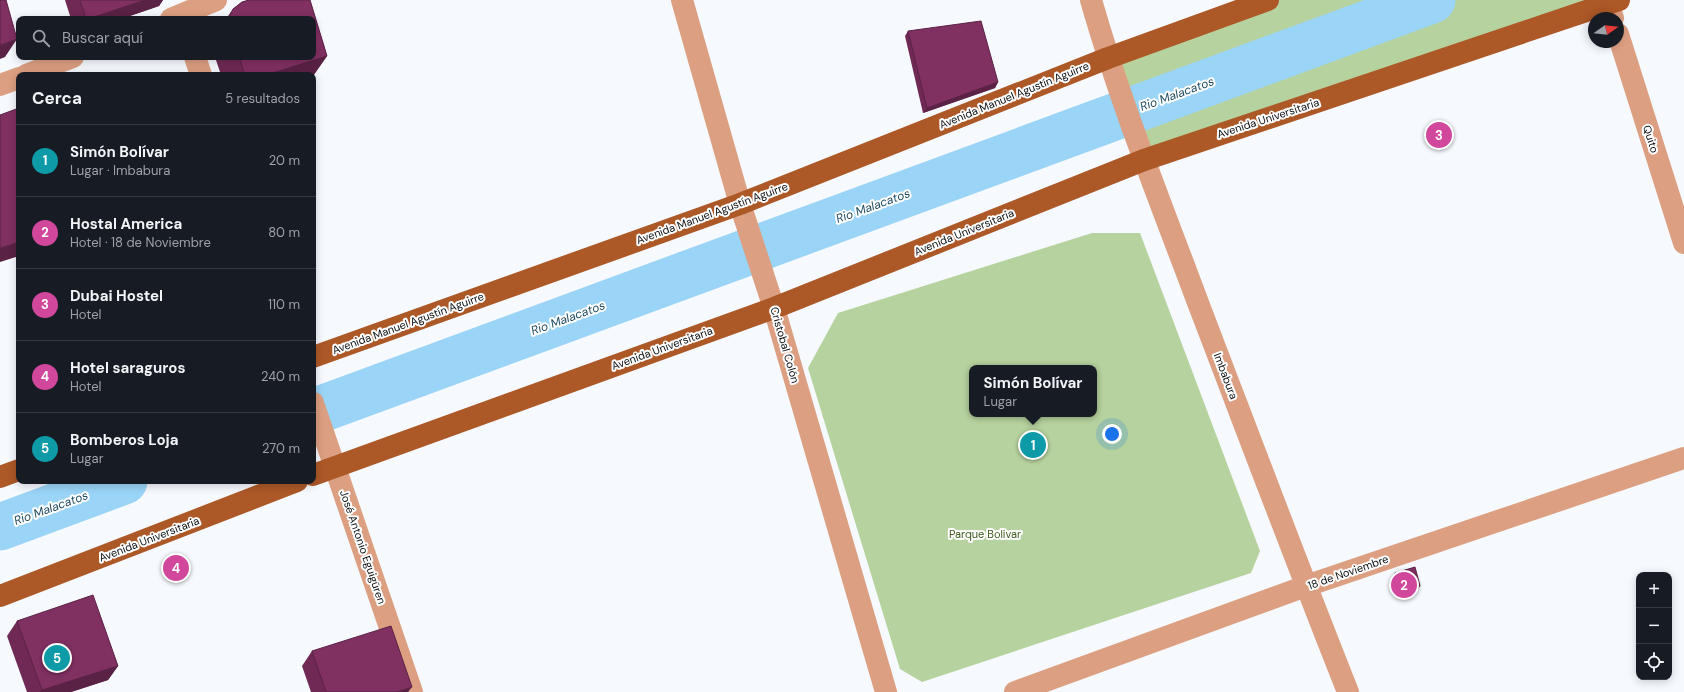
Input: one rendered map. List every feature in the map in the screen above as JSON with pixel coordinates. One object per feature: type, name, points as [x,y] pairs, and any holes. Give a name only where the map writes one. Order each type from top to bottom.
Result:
[{"type":"main road","name":"Avenida Manuel Agustín Aguirre","points":[[316,356],[742,209],[1268,0]]},
{"type":"main road","name":"Avenida Universitaria","points":[[316,472],[332,458],[772,299],[1143,157],[1612,6]]},
{"type":"main road","points":[[0,477],[16,471]]},
{"type":"main road","name":"Avenida Universitaria","points":[[0,596],[289,484]]},
{"type":"street","points":[[177,13],[216,0]]},
{"type":"street","name":"Cristobal Colón","points":[[682,0],[742,209],[772,299],[886,692]]},
{"type":"street","name":"Imbabura","points":[[1091,0],[1109,62],[1143,157],[1306,586],[1348,692]]},
{"type":"street","name":"Quito","points":[[1622,48],[1684,243]]},
{"type":"street","points":[[34,72],[64,60]]},
{"type":"street","points":[[196,60],[200,72]]},
{"type":"street","points":[[0,85],[16,79]]},
{"type":"street","name":"José Antonio Eguigüren","points":[[316,412],[412,692]]},
{"type":"street","name":"18 de Noviembre","points":[[1015,692],[1306,586],[1684,458]]},
{"type":"green space","points":[[1270,0],[1615,0],[1144,159],[1108,58]]},
{"type":"green space","name":"Parque Bolivar","points":[[1092,233],[1140,233],[1260,551],[1251,573],[922,682],[900,669],[808,368],[838,313]]},
{"type":"building","points":[[0,0],[6,0],[16,39],[0,45]]},
{"type":"building","points":[[80,0],[145,0],[97,16],[85,16]]},
{"type":"building","points":[[249,0],[310,0],[315,16],[230,16],[233,9],[242,2]]},
{"type":"building","points":[[316,20],[327,56],[316,59]]},
{"type":"building","points":[[981,21],[998,82],[927,108],[908,31]]},
{"type":"building","points":[[240,60],[314,60],[276,72],[244,72]]},
{"type":"building","points":[[16,109],[16,243],[0,248],[0,115]]},
{"type":"building","points":[[1415,567],[1420,586],[1400,592],[1395,573]]},
{"type":"building","points":[[93,595],[118,666],[42,690],[17,621]]},
{"type":"building","points":[[391,626],[412,687],[397,692],[326,692],[312,651]]},
{"type":"waterway","name":"Rio Malacatos","points":[[316,411],[1432,0]]},
{"type":"waterway","name":"Rio Malacatos","points":[[0,527],[116,484]]},
{"type":"place","name":"Dubai Hostel","points":[[1439,135]]},
{"type":"place","name":"Simón Bolívar","points":[[1033,445]]},
{"type":"place","name":"Hotel saraguros","points":[[176,568]]},
{"type":"place","name":"Hostal America","points":[[1404,585]]},
{"type":"place","name":"Bomberos Loja","points":[[57,658]]}]
